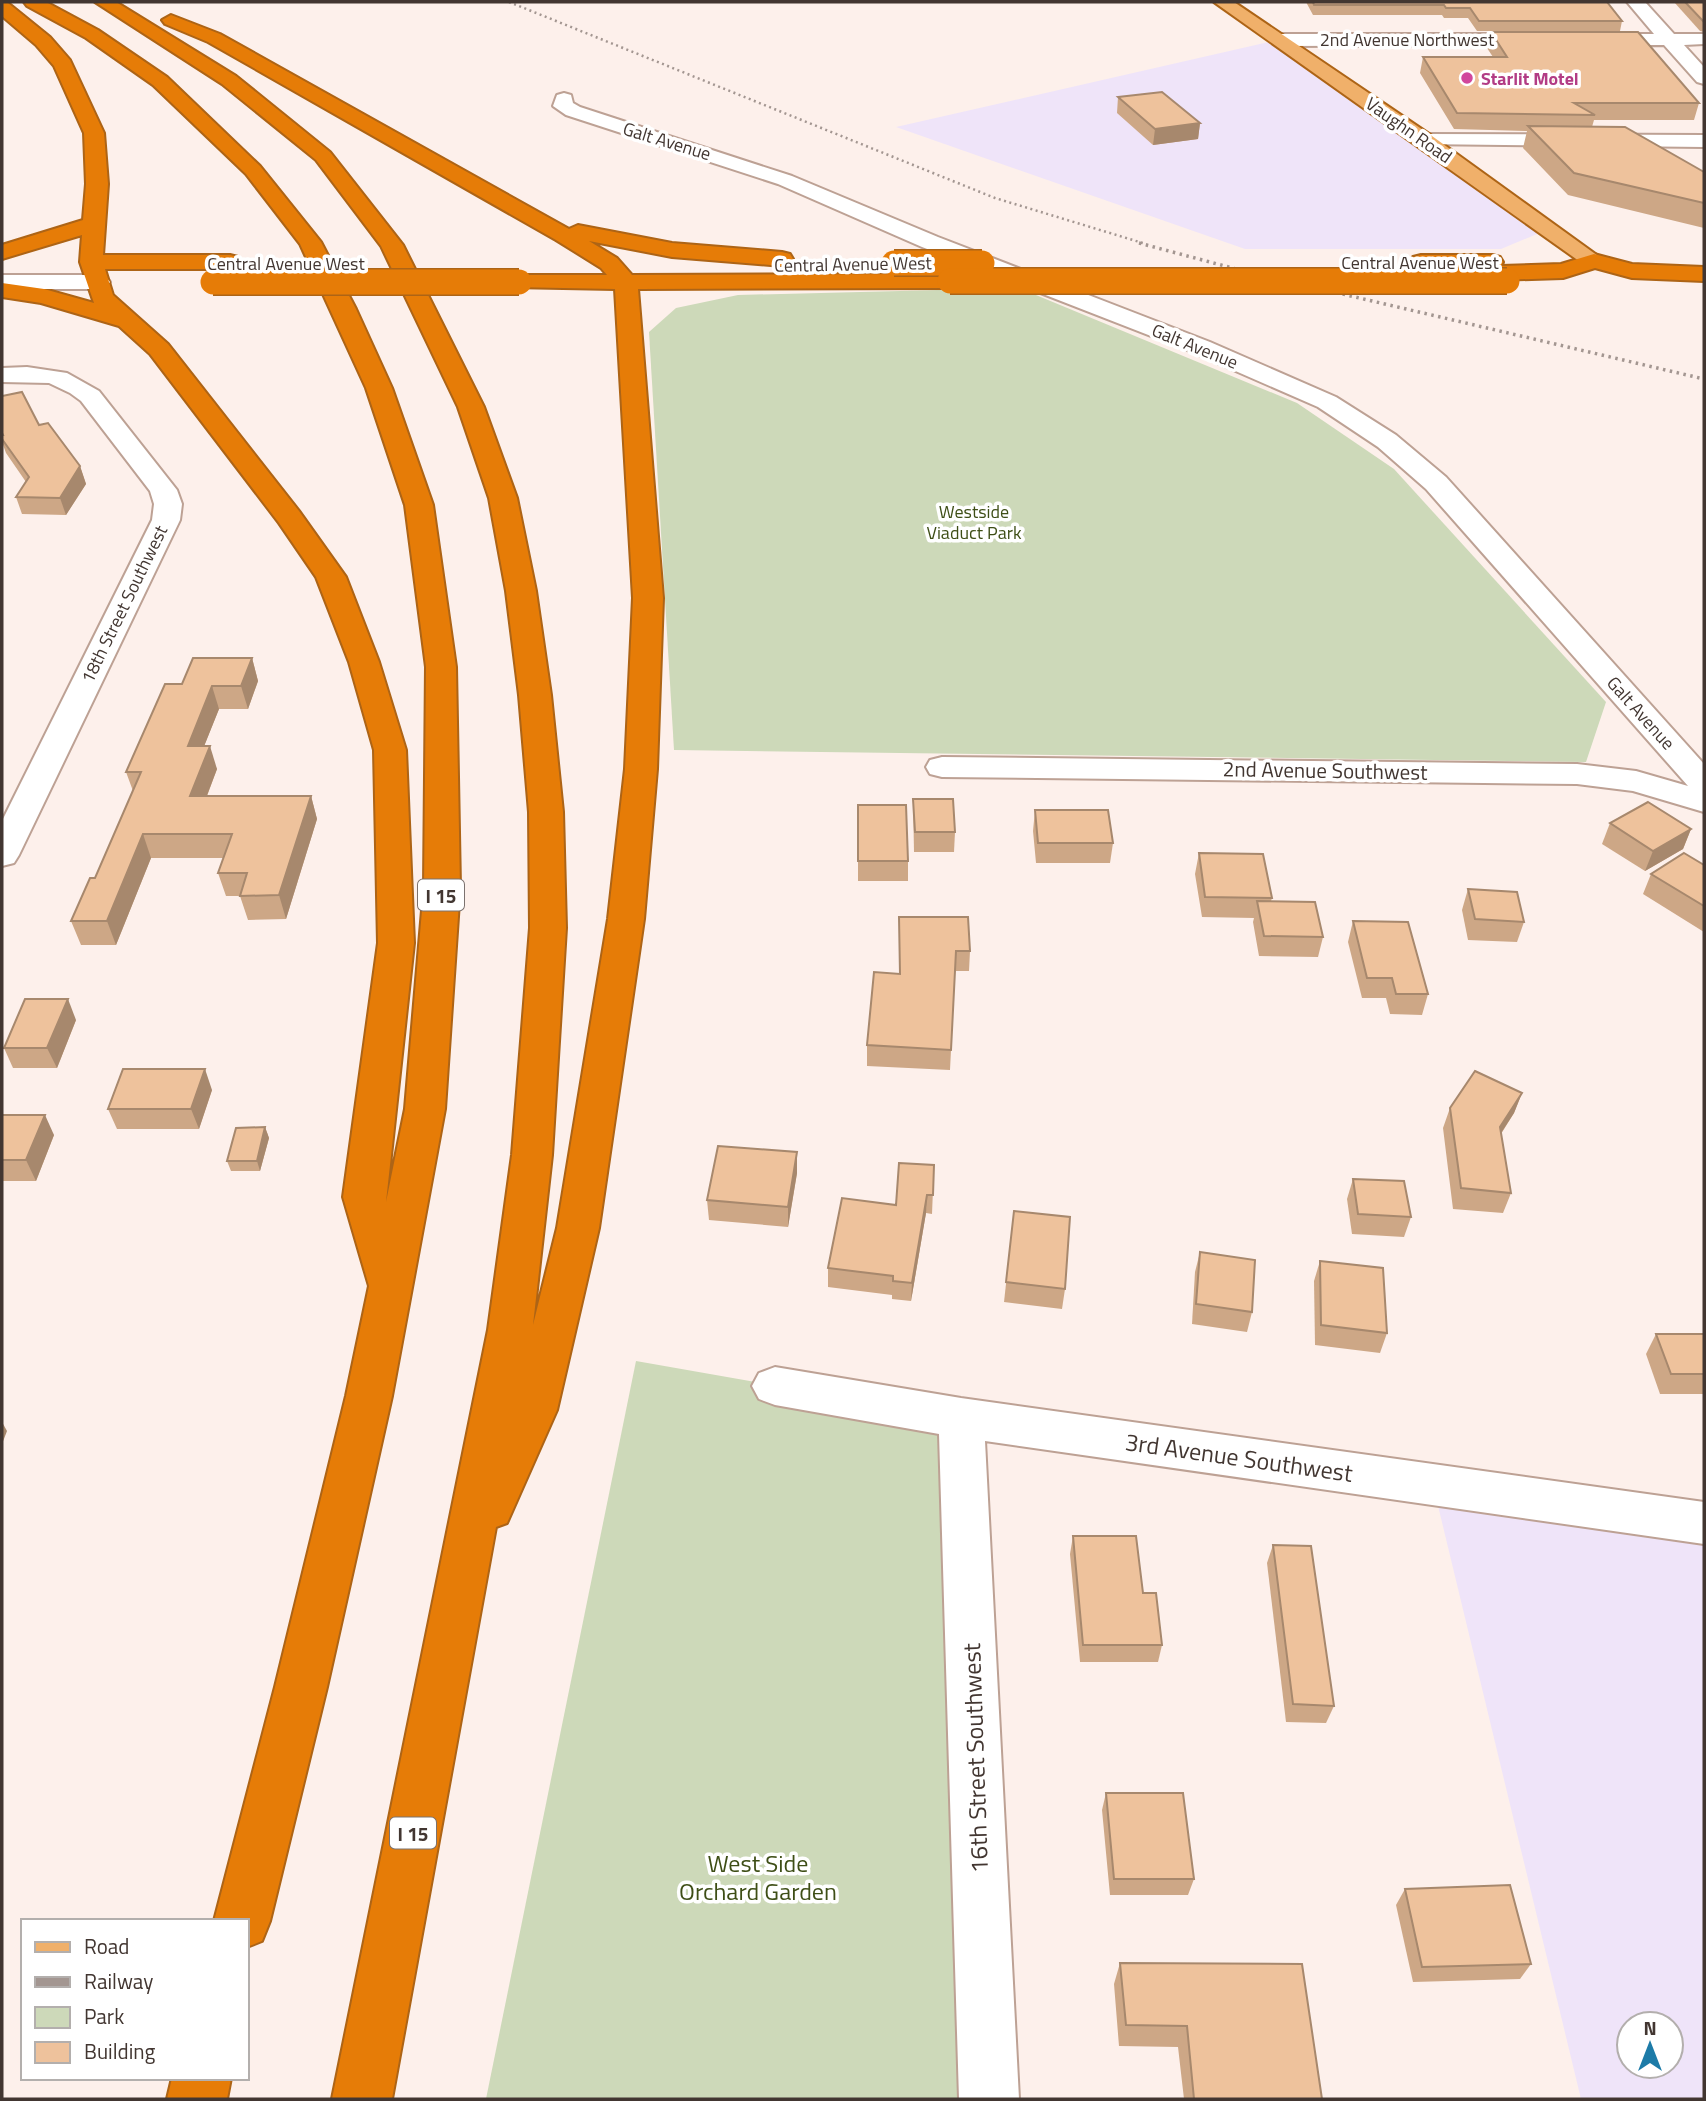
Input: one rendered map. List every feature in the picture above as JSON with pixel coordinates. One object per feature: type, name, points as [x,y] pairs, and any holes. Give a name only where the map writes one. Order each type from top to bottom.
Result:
[{"type":"highway","name":"I 15","points":[[33,2],[92,34],[160,81],[253,170],[310,242],[344,309],[379,388],[419,505],[441,667],[442,887],[425,1110],[391,1289],[304,1674],[243,1919]]},
{"type":"highway","name":"I 15","points":[[104,2],[229,80],[323,156],[392,245],[471,408],[503,498],[522,591],[535,695],[546,812],[548,928],[532,1155],[510,1329],[362,2099]]},
{"type":"highway","points":[[127,2],[214,38],[495,199],[618,273],[633,355],[648,598],[641,769],[626,919],[578,1228],[534,1410],[463,1566]]},
{"type":"highway","points":[[2,7],[43,41],[63,64],[76,86],[94,133],[97,184],[93,223],[95,272],[102,298],[159,349],[289,517],[331,578],[364,662],[390,750],[396,943],[364,1197],[391,1289]]},
{"type":"highway","points":[[495,199],[572,231],[625,243],[672,250],[836,264]]},
{"type":"highway","points":[[2,252],[93,223]]},
{"type":"highway","points":[[1498,277],[1563,271],[1594,261],[1632,271],[1704,274]]},
{"type":"highway","name":"Central Avenue West","points":[[95,272],[230,262],[513,273]]},
{"type":"highway","name":"Central Avenue West","points":[[95,272],[213,282],[513,273],[618,273],[894,263],[1704,262]]},
{"type":"highway","name":"Central Avenue West","points":[[618,273],[768,282],[1316,281],[1498,277],[1704,281]]},
{"type":"highway","points":[[633,355],[655,309],[684,295],[768,282]]},
{"type":"highway","points":[[2,290],[44,296],[130,321]]},
{"type":"highway","points":[[197,2099],[202,2080]]},
{"type":"main road","name":"Vaughn Road","points":[[1223,2],[1425,140],[1594,261]]},
{"type":"street","points":[[1636,2],[1704,78]]},
{"type":"street","name":"2nd Avenue Northwest","points":[[1278,40],[1704,39]]},
{"type":"street","name":"Galt Avenue","points":[[564,99],[563,106],[573,111],[785,180],[930,242],[1201,347],[1327,402],[1387,441],[1436,483],[1704,784]]},
{"type":"street","points":[[1425,140],[1704,141]]},
{"type":"street","name":"Central Avenue West","points":[[2,263],[95,272]]},
{"type":"street","name":"Central Avenue West","points":[[2,282],[95,272]]},
{"type":"street","name":"18th Street Southwest","points":[[2,376],[60,376],[75,384],[90,396],[163,490],[168,504],[160,532],[2,855]]},
{"type":"street","name":"2nd Avenue Southwest","points":[[942,767],[1377,769],[1577,774],[1636,781],[1704,802]]},
{"type":"street","name":"3rd Avenue Southwest","points":[[775,1386],[961,1418],[1704,1523]]},
{"type":"street","name":"16th Street Southwest","points":[[961,1418],[989,2099]]},
{"type":"shaded area","points":[[1278,40],[1549,229],[1501,249],[1245,249],[896,127]]},
{"type":"shaded area","points":[[1433,1485],[1704,1523],[1704,2099],[1581,2099]]},
{"type":"green space","name":"Westside Viaduct Park","points":[[1019,288],[1297,403],[1394,469],[1606,702],[1586,762],[674,750],[649,332],[676,308],[738,295]]},
{"type":"green space","name":"West Side Orchard Garden","points":[[636,1361],[961,1418],[989,2099],[486,2099]]},
{"type":"building","points":[[1313,2],[1607,2],[1622,21],[1479,21],[1470,8],[1446,8],[1444,5],[1314,5]]},
{"type":"building","points":[[1685,2],[1704,2],[1704,22],[1703,21]]},
{"type":"building","points":[[1491,32],[1638,32],[1699,103],[1574,103],[1595,115],[1457,113],[1423,57],[1507,57]]},
{"type":"building","points":[[1162,92],[1200,123],[1155,129],[1118,97]]},
{"type":"building","points":[[1528,126],[1625,127],[1704,172],[1704,203],[1574,173]]},
{"type":"building","points":[[22,392],[39,425],[48,423],[80,466],[60,498],[16,497],[29,477],[2,439],[2,396]]},
{"type":"building","points":[[193,658],[252,658],[241,686],[212,686],[188,746],[210,746],[190,796],[311,796],[279,895],[240,896],[247,873],[218,873],[232,834],[143,834],[107,921],[71,921],[90,878],[95,878],[141,772],[126,772],[165,684],[182,684]]},
{"type":"building","points":[[913,799],[953,799],[955,832],[915,832]]},
{"type":"building","points":[[1648,802],[1691,829],[1653,851],[1610,823]]},
{"type":"building","points":[[858,805],[906,805],[908,861],[858,861]]},
{"type":"building","points":[[1035,810],[1108,810],[1113,843],[1038,843]]},
{"type":"building","points":[[1199,853],[1263,854],[1272,898],[1205,897]]},
{"type":"building","points":[[1684,853],[1704,865],[1704,906],[1651,874]]},
{"type":"building","points":[[1468,889],[1517,892],[1524,922],[1475,919]]},
{"type":"building","points":[[1257,901],[1315,902],[1323,937],[1264,936]]},
{"type":"building","points":[[899,917],[968,917],[970,951],[956,951],[951,1050],[867,1045],[874,972],[900,974]]},
{"type":"building","points":[[1353,921],[1408,922],[1428,994],[1396,994],[1392,978],[1367,978]]},
{"type":"building","points":[[25,999],[68,999],[47,1048],[4,1048]]},
{"type":"building","points":[[123,1069],[205,1069],[191,1109],[108,1109]]},
{"type":"building","points":[[1475,1071],[1522,1093],[1500,1127],[1511,1193],[1461,1188],[1450,1108]]},
{"type":"building","points":[[2,1115],[45,1115],[26,1160],[2,1160]]},
{"type":"building","points":[[265,1127],[257,1161],[227,1161],[236,1128]]},
{"type":"building","points":[[718,1146],[797,1152],[788,1207],[707,1200]]},
{"type":"building","points":[[899,1163],[934,1165],[933,1195],[927,1195],[912,1283],[893,1281],[893,1276],[828,1268],[842,1198],[896,1205]]},
{"type":"building","points":[[1353,1179],[1404,1181],[1411,1217],[1358,1214]]},
{"type":"building","points":[[1014,1211],[1070,1217],[1065,1289],[1006,1282]]},
{"type":"building","points":[[1200,1252],[1255,1260],[1252,1312],[1196,1304]]},
{"type":"building","points":[[1320,1261],[1383,1268],[1387,1333],[1321,1325]]},
{"type":"building","points":[[1656,1334],[1704,1334],[1704,1374],[1671,1374]]},
{"type":"building","points":[[1073,1536],[1136,1536],[1143,1593],[1156,1593],[1162,1645],[1083,1645]]},
{"type":"building","points":[[1273,1545],[1311,1546],[1334,1706],[1293,1704]]},
{"type":"building","points":[[1106,1793],[1183,1793],[1194,1879],[1114,1879]]},
{"type":"building","points":[[1510,1885],[1531,1964],[1422,1967],[1405,1889]]},
{"type":"building","points":[[1120,1963],[1302,1964],[1322,2099],[1194,2099],[1187,2026],[1126,2025]]},
{"type":"railway","points":[[509,2],[995,198],[1146,244]]},
{"type":"railway","points":[[1139,243],[1236,269],[1704,379]]},
{"type":"place","name":"Starlit Motel","points":[[1467,78]]}]
